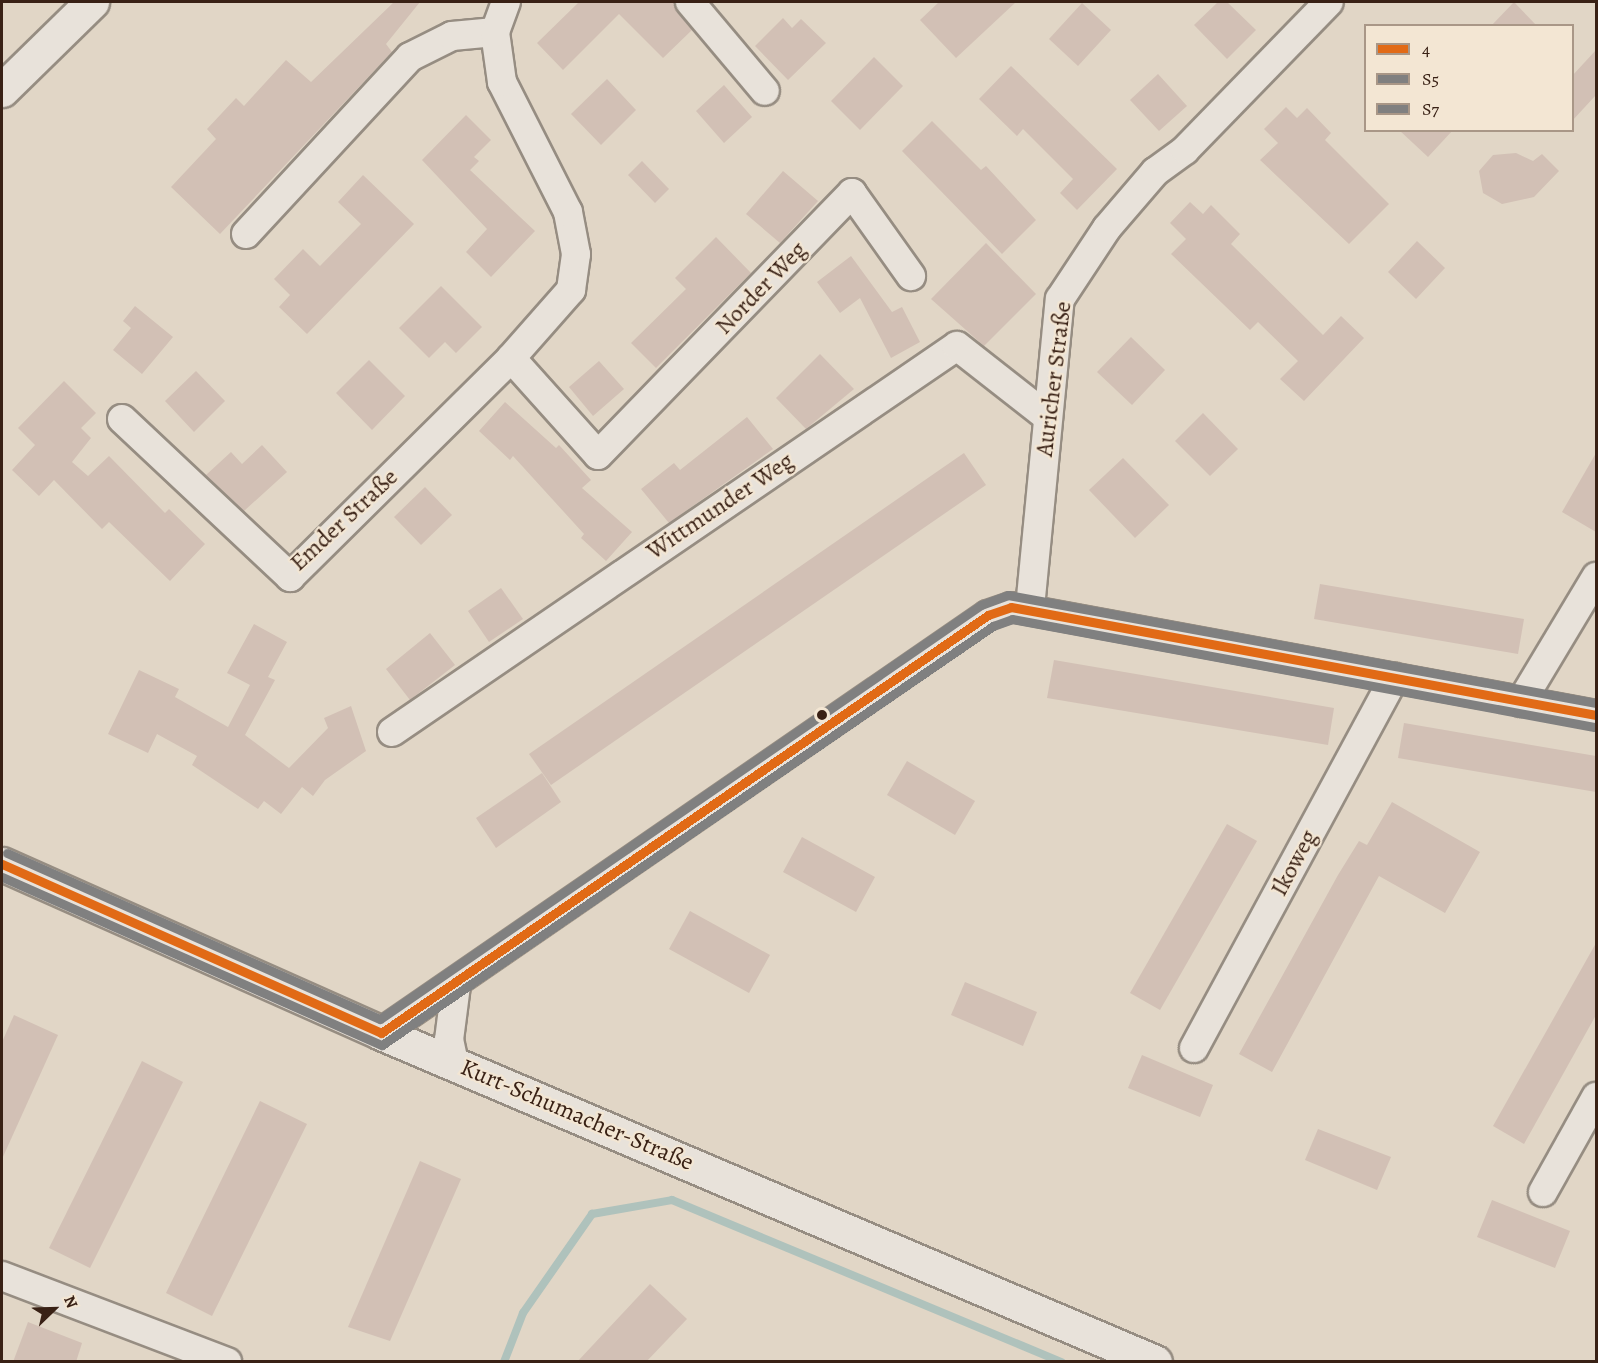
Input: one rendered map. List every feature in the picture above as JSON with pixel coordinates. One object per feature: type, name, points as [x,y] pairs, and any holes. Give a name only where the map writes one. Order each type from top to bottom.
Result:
[{"type":"street","points":[[2,90],[92,2]]},
{"type":"street","name":"Emder Straße","points":[[122,419],[290,577],[511,358],[571,290],[576,254],[568,212],[501,82],[495,33],[506,2]]},
{"type":"street","points":[[690,2],[765,91]]},
{"type":"street","name":"Auricher Straße","points":[[1030,608],[1045,415],[1060,298],[1107,228],[1155,172],[1185,150],[1329,2]]},
{"type":"street","points":[[246,234],[410,57],[452,36],[495,33]]},
{"type":"street","name":"Norder Weg","points":[[511,358],[598,455],[852,193],[911,276]]},
{"type":"street","name":"Wittmunder Weg","points":[[392,732],[957,346],[1045,415]]},
{"type":"street","points":[[1521,702],[1596,577]]},
{"type":"street","points":[[381,1033],[456,985],[988,615],[1011,608],[1030,608],[1596,715]]},
{"type":"street","name":"Ikoweg","points":[[1194,1048],[1394,678]]},
{"type":"street","name":"Kurt-Schumacher-Straße","points":[[2,864],[381,1033],[1155,1362]]},
{"type":"street","points":[[454,1063],[449,1040],[456,985]]},
{"type":"street","points":[[1543,1192],[1596,1097]]},
{"type":"street","points":[[2,1276],[227,1362]]},
{"type":"building","points":[[394,2],[420,2],[386,44],[392,52],[220,234],[171,187],[216,139],[207,129],[236,98],[244,106],[286,60],[311,82]]},
{"type":"building","points":[[579,2],[674,2],[692,30],[663,58],[619,14],[563,70],[537,43]]},
{"type":"building","points":[[939,2],[1016,2],[956,58],[920,20]]},
{"type":"building","points":[[1218,2],[1227,2],[1256,30],[1227,59],[1194,25]]},
{"type":"building","points":[[1514,2],[1535,24],[1493,24]]},
{"type":"building","points":[[1082,3],[1111,30],[1078,66],[1049,39]]},
{"type":"building","points":[[783,18],[792,28],[801,19],[826,43],[788,80],[755,46]]},
{"type":"building","points":[[1596,50],[1596,95],[1574,119],[1574,74]]},
{"type":"building","points":[[874,57],[903,86],[860,130],[831,101]]},
{"type":"building","points":[[1011,66],[1117,169],[1077,210],[1060,193],[1073,179],[1023,129],[1017,136],[979,99]]},
{"type":"building","points":[[1158,74],[1187,106],[1159,131],[1130,100]]},
{"type":"building","points":[[607,79],[636,110],[601,145],[571,114]]},
{"type":"building","points":[[724,85],[752,117],[724,143],[696,111]]},
{"type":"building","points":[[1286,107],[1297,118],[1307,108],[1331,133],[1325,140],[1389,204],[1349,244],[1260,160],[1278,143],[1264,129]]},
{"type":"building","points":[[466,115],[491,140],[474,157],[479,161],[470,170],[535,231],[491,277],[466,252],[487,229],[422,160]]},
{"type":"building","points":[[932,121],[981,170],[986,166],[1036,220],[1002,254],[902,151]]},
{"type":"building","points":[[1401,132],[1451,132],[1428,157]]},
{"type":"building","points":[[1516,153],[1533,161],[1542,154],[1559,171],[1534,197],[1502,204],[1483,193],[1479,171],[1493,155]]},
{"type":"building","points":[[642,161],[669,189],[655,203],[628,175]]},
{"type":"building","points":[[783,171],[818,201],[780,243],[746,214]]},
{"type":"building","points":[[363,175],[414,224],[307,334],[279,307],[290,295],[274,279],[303,249],[320,266],[361,224],[338,202]]},
{"type":"building","points":[[1190,202],[1203,214],[1211,205],[1240,234],[1231,244],[1323,335],[1341,316],[1364,338],[1304,401],[1280,379],[1298,361],[1258,322],[1250,330],[1171,254],[1186,239],[1170,223]]},
{"type":"building","points":[[716,237],[751,273],[656,368],[631,343],[686,289],[675,278]]},
{"type":"building","points":[[1417,241],[1445,268],[1416,299],[1388,272]]},
{"type":"building","points":[[986,243],[1036,294],[984,346],[931,299]]},
{"type":"building","points":[[851,256],[892,312],[902,307],[920,342],[891,358],[860,298],[840,313],[817,282]]},
{"type":"building","points":[[441,286],[482,327],[456,353],[445,342],[429,358],[399,328]]},
{"type":"building","points":[[135,306],[173,337],[142,374],[113,350],[131,328],[123,321]]},
{"type":"building","points":[[1131,337],[1165,370],[1132,405],[1097,372]]},
{"type":"building","points":[[820,354],[854,389],[806,429],[776,398]]},
{"type":"building","points":[[369,360],[405,396],[372,430],[336,393]]},
{"type":"building","points":[[599,361],[624,389],[593,416],[569,387]]},
{"type":"building","points":[[196,371],[225,401],[194,432],[165,401]]},
{"type":"building","points":[[64,381],[96,413],[81,428],[91,438],[72,462],[88,476],[109,456],[165,513],[169,509],[205,544],[170,581],[109,522],[102,529],[54,480],[39,496],[12,470],[35,445],[18,428]]},
{"type":"building","points":[[505,402],[556,448],[559,445],[591,480],[582,488],[632,532],[606,561],[581,538],[584,534],[513,456],[510,460],[479,431]]},
{"type":"building","points":[[1203,413],[1238,449],[1210,476],[1175,441]]},
{"type":"building","points":[[747,417],[773,449],[669,523],[641,489],[674,463],[680,470]]},
{"type":"building","points":[[262,445],[287,472],[244,511],[206,475],[231,452],[242,464]]},
{"type":"building","points":[[964,453],[986,485],[551,785],[529,754]]},
{"type":"building","points":[[1596,453],[1596,532],[1562,512]]},
{"type":"building","points":[[1123,458],[1169,505],[1135,538],[1089,490]]},
{"type":"building","points":[[425,487],[452,515],[421,545],[394,517]]},
{"type":"building","points":[[1320,584],[1524,619],[1518,654],[1314,619]]},
{"type":"building","points":[[501,588],[523,619],[489,642],[468,611]]},
{"type":"building","points":[[254,624],[287,642],[268,677],[275,680],[245,735],[289,768],[328,728],[324,718],[351,706],[366,751],[325,780],[313,796],[302,787],[281,814],[264,801],[258,809],[192,765],[197,756],[157,734],[148,753],[108,734],[139,670],[179,689],[175,697],[228,727],[250,685],[227,673]]},
{"type":"building","points":[[430,633],[455,665],[410,700],[386,669]]},
{"type":"building","points":[[1054,660],[1334,708],[1328,745],[1047,698]]},
{"type":"building","points":[[1404,723],[1596,756],[1596,792],[1398,758]]},
{"type":"building","points":[[907,761],[975,801],[955,835],[887,795]]},
{"type":"building","points":[[542,773],[561,802],[496,848],[476,818]]},
{"type":"building","points":[[1392,802],[1480,852],[1445,913],[1379,876],[1272,1072],[1239,1054],[1338,875],[1359,841],[1367,845]]},
{"type":"building","points":[[1227,824],[1257,841],[1160,1010],[1130,993]]},
{"type":"building","points":[[802,837],[875,877],[856,912],[783,872]]},
{"type":"building","points":[[690,911],[770,955],[749,993],[669,949]]},
{"type":"building","points":[[1596,943],[1596,1015],[1524,1144],[1493,1126]]},
{"type":"building","points":[[965,982],[1037,1012],[1023,1046],[951,1015]]},
{"type":"building","points":[[14,1015],[58,1035],[2,1159],[2,1042]]},
{"type":"building","points":[[1142,1055],[1213,1085],[1200,1117],[1128,1088]]},
{"type":"building","points":[[142,1061],[183,1082],[90,1268],[49,1248]]},
{"type":"building","points":[[260,1101],[307,1124],[212,1316],[166,1293]]},
{"type":"building","points":[[1318,1129],[1391,1157],[1377,1190],[1305,1160]]},
{"type":"building","points":[[420,1161],[461,1179],[390,1341],[348,1327]]},
{"type":"building","points":[[1492,1200],[1570,1231],[1555,1268],[1477,1237]]},
{"type":"building","points":[[650,1284],[687,1319],[646,1362],[577,1362]]},
{"type":"building","points":[[28,1322],[82,1343],[76,1362],[13,1362]]},
{"type":"waterway","points":[[504,1362],[523,1313],[592,1214],[672,1200],[1062,1362]]},
{"type":"transit line","name":"S7","points":[[7,853],[380,1019],[981,605],[1008,595],[1596,703]]},
{"type":"transit line","name":"4","points":[[381,1033],[988,615],[1011,607],[1596,715]]},
{"type":"transit line","name":"S5","points":[[2,877],[382,1045],[993,626],[1012,619],[1594,727]]},
{"type":"transit line","name":"4","points":[[2,864],[381,1033]]}]
